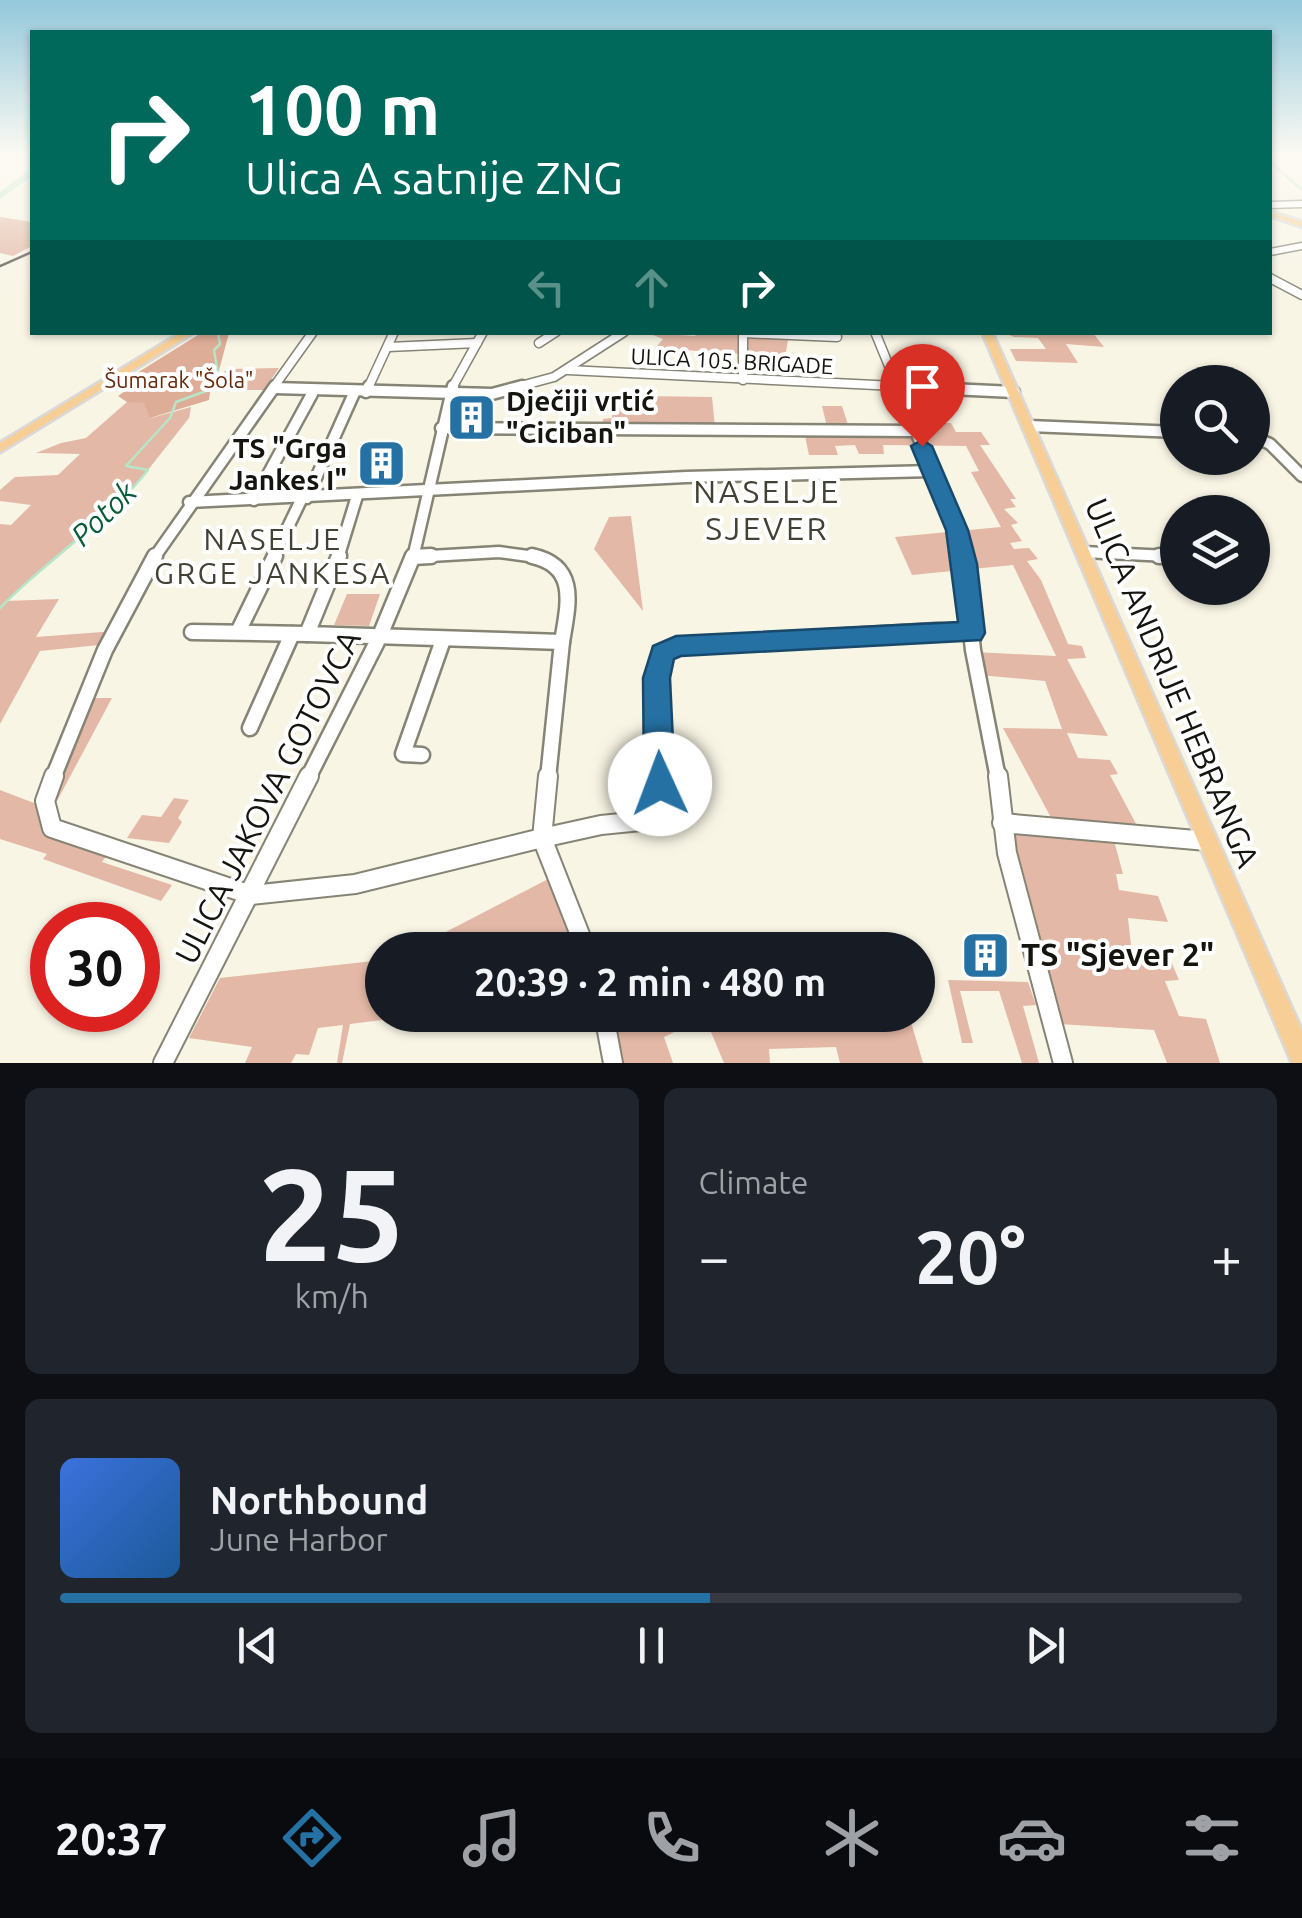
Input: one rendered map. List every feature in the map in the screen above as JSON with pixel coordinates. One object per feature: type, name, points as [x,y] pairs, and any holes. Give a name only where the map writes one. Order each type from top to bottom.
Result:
[{"type":"main road","points":[[1272,214],[1302,225]]},
{"type":"main road","points":[[0,448],[185,335]]},
{"type":"main road","name":"ULICA ANDRIJE HEBRANGA","points":[[988,335],[1302,1058]]},
{"type":"street","points":[[1272,251],[1302,246]]},
{"type":"street","points":[[1272,279],[1302,296]]},
{"type":"street","points":[[311,335],[189,502],[112,636],[46,801],[52,828],[251,896],[355,884],[542,838],[660,819],[656,678],[662,654],[676,646],[936,631],[972,633]]},
{"type":"street","points":[[238,632],[304,498],[393,335]]},
{"type":"street","name":"ULICA JAKOVA GOTOVCA","points":[[163,1063],[379,638],[413,557],[448,395],[481,335]]},
{"type":"street","points":[[539,342],[551,335]]},
{"type":"street","points":[[274,388],[448,395],[523,389],[568,370],[620,335]]},
{"type":"street","points":[[743,335],[744,380]]},
{"type":"street","points":[[790,335],[837,337]]},
{"type":"street","points":[[876,335],[957,530],[994,745],[1002,824],[1024,926],[1062,1063]]},
{"type":"street","points":[[388,347],[477,343]]},
{"type":"street","name":"ULICA 105. BRIGADE","points":[[568,370],[1014,392]]},
{"type":"street","points":[[254,500],[312,394]]},
{"type":"street","points":[[1029,426],[1160,431]]},
{"type":"street","points":[[441,428],[916,431]]},
{"type":"street","points":[[1270,448],[1302,476]]},
{"type":"street","points":[[189,502],[932,470]]},
{"type":"street","points":[[250,728],[346,538],[357,496]]},
{"type":"street","points":[[413,557],[535,552],[557,563],[569,582],[542,838],[579,932]]},
{"type":"street","points":[[1082,552],[1160,556]]},
{"type":"street","points":[[192,632],[562,642]]},
{"type":"street","points":[[422,755],[402,754],[444,640]]},
{"type":"street","points":[[1002,824],[1206,842]]},
{"type":"street","points":[[607,1032],[613,1063]]},
{"type":"shaded area","points":[[0,217],[30,222],[30,247],[13,256],[0,253]]},
{"type":"shaded area","points":[[653,335],[789,335],[785,357],[655,348],[663,339]]},
{"type":"shaded area","points":[[1009,335],[1095,335],[1104,347],[1066,344],[1078,363],[1016,361],[1010,349],[1046,349],[1038,338]]},
{"type":"shaded area","points":[[279,368],[264,390],[207,390],[227,369]]},
{"type":"shaded area","points":[[641,396],[712,397],[715,427],[603,427],[603,419],[612,418],[612,412],[603,413],[603,402],[627,403]]},
{"type":"shaded area","points":[[127,402],[144,402],[151,418],[191,407],[189,418],[121,504],[6,601],[59,599],[36,637],[115,631],[109,644],[40,651],[0,724],[0,524],[11,525],[31,505],[0,501],[0,490],[15,477],[58,475],[80,454],[36,453],[86,438]]},
{"type":"shaded area","points":[[822,406],[842,406],[850,431],[915,431],[913,423],[951,423],[956,432],[981,432],[990,445],[980,445],[1016,499],[1010,499],[1016,507],[1004,509],[1018,523],[1011,525],[1022,541],[1010,543],[1014,549],[1029,548],[1038,559],[1027,561],[1041,580],[1068,644],[1082,646],[1086,658],[1067,659],[1108,736],[1067,733],[1078,758],[1110,760],[1118,774],[1110,775],[1142,835],[1112,833],[1123,874],[1116,874],[1119,890],[1158,896],[1168,922],[1128,918],[1132,954],[1170,959],[1179,980],[1165,981],[1179,1016],[1206,1019],[1220,1063],[1167,1063],[1154,1030],[1059,1024],[1002,823],[1056,827],[1003,728],[1062,729],[1045,681],[979,675],[974,652],[1056,656],[1013,565],[912,575],[895,537],[1001,527],[971,472],[979,471],[966,446],[883,445],[884,454],[859,454],[855,445],[835,446],[838,455],[809,455],[804,431],[828,431]]},
{"type":"shaded area","points":[[631,516],[643,611],[594,549],[609,517]]},
{"type":"shaded area","points":[[347,594],[380,594],[369,626],[334,625]]},
{"type":"shaded area","points":[[93,698],[112,698],[57,801],[50,801]]},
{"type":"shaded area","points":[[0,790],[34,803],[45,801],[52,828],[112,848],[102,862],[172,885],[161,901],[43,859],[47,854],[0,839]]},
{"type":"shaded area","points":[[174,798],[189,800],[169,843],[127,838],[142,815],[161,817]]},
{"type":"shaded area","points":[[556,875],[578,930],[574,932],[446,932]]},
{"type":"shaded area","points":[[365,962],[365,1022],[350,1024],[342,1063],[337,1063],[343,1025],[318,1028],[309,1055],[296,1054],[291,1063],[245,1063],[252,1047],[189,1038],[220,978]]},
{"type":"shaded area","points":[[948,980],[1028,982],[1036,1005],[1023,1006],[1039,1063],[1022,1063],[999,991],[960,991],[973,1043],[962,1043]]},
{"type":"shaded area","points":[[611,1032],[674,1032],[664,1037],[673,1063],[621,1063]]},
{"type":"shaded area","points":[[711,1032],[914,1032],[923,1063],[840,1063],[836,1047],[769,1049],[770,1063],[724,1063]]},
{"type":"green space","name":"Šumarak \"Šola\"","points":[[198,335],[228,335],[218,374],[206,390],[210,392],[209,400],[150,418],[144,403],[127,402],[118,396],[142,379],[129,378]]},
{"type":"waterway","name":"Potok","points":[[0,608],[113,507],[148,470],[126,466],[170,418],[176,402],[206,391],[218,374],[214,350],[220,344],[218,335]]},
{"type":"railway","points":[[0,266],[30,253]]},
{"type":"place","name":"Dječiji vrtić \"Ciciban\"","points":[[471,417]]},
{"type":"place","name":"TS \"Grga Jankes I\"","points":[[382,464]]},
{"type":"place","name":"TS \"Sjever 2\"","points":[[986,955]]},
{"type":"district","name":"NASELJE SJEVER","points":[[767,510]]},
{"type":"district","name":"NASELJE GRGE JANKESA","points":[[273,557]]},
{"type":"route","points":[[660,784],[656,678],[662,654],[676,646],[936,631],[972,633],[965,564],[957,530],[922,446]]}]
